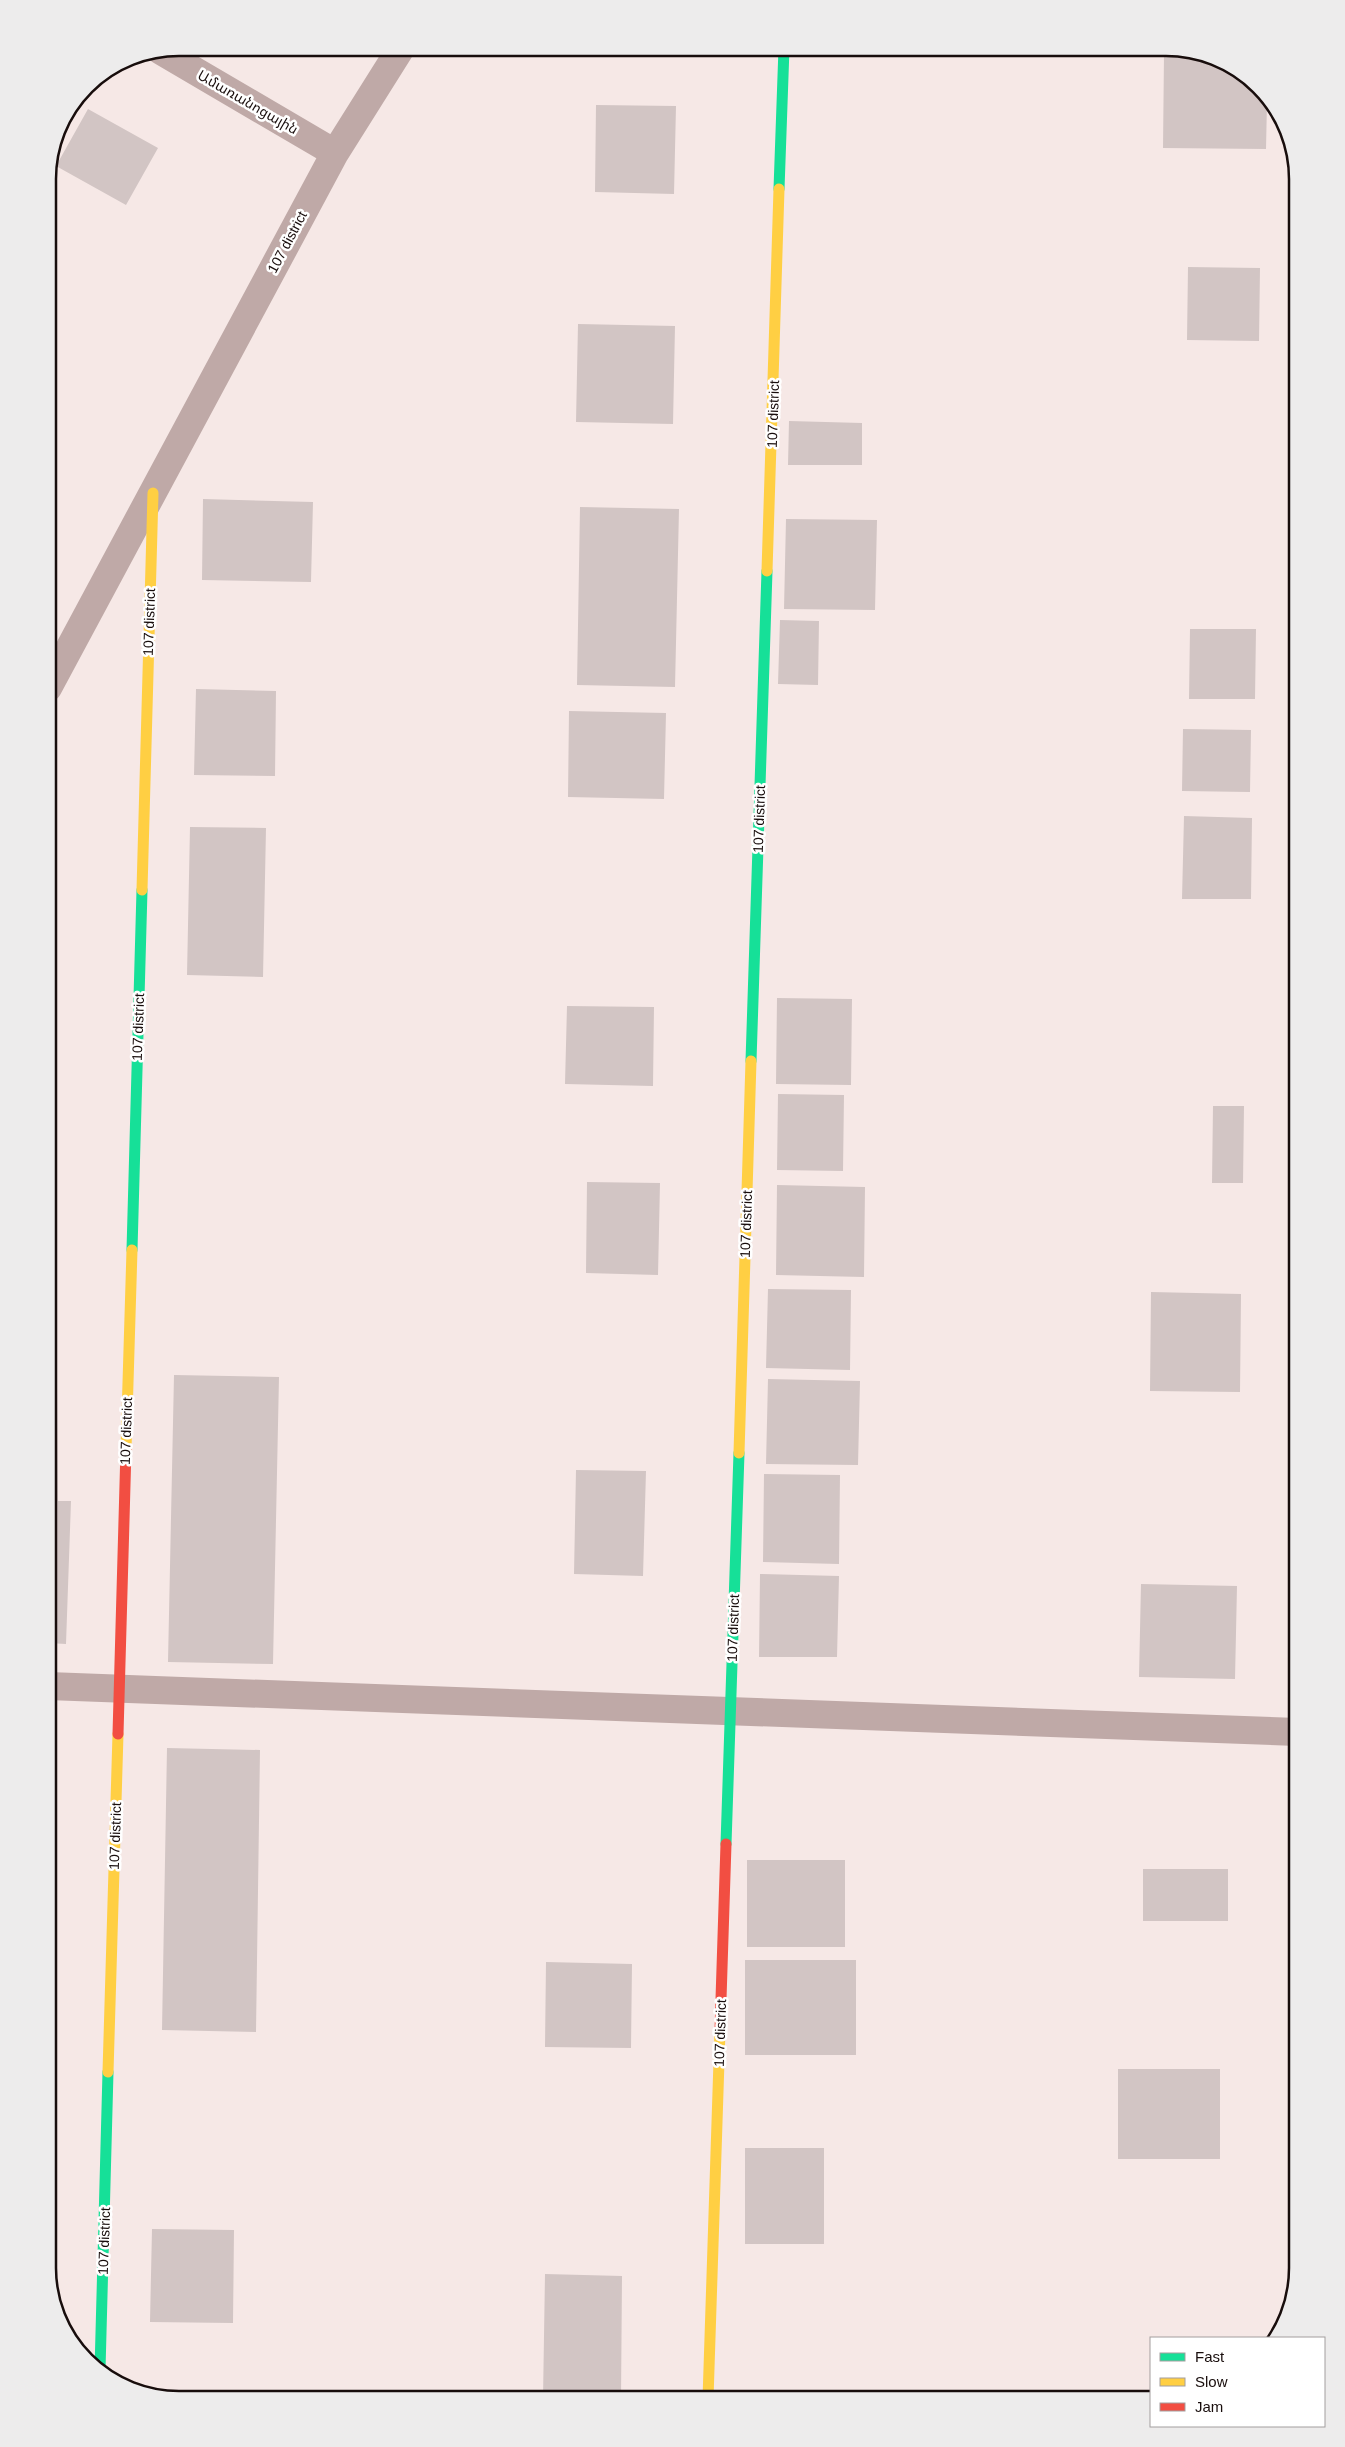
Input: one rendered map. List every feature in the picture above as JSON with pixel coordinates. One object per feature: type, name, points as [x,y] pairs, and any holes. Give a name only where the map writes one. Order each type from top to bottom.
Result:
[{"type":"street","name":"Ամառանոցային","points":[[171,57],[335,153]]},
{"type":"street","name":"107 district","points":[[57,672],[335,153],[395,57]]},
{"type":"street","name":"107 district","points":[[708,2391],[784,57]]},
{"type":"street","name":"107 district","points":[[100,2362],[153,493]]},
{"type":"street","points":[[56,1686],[1289,1732]]},
{"type":"building","points":[[1164,57],[1190,59],[1220,69],[1253,92],[1267,110],[1266,149],[1163,148]]},
{"type":"building","points":[[596,105],[676,106],[674,194],[595,192]]},
{"type":"building","points":[[88,109],[158,148],[126,205],[57,167]]},
{"type":"building","points":[[1188,267],[1260,268],[1259,341],[1187,340]]},
{"type":"building","points":[[578,324],[675,326],[673,424],[576,422]]},
{"type":"building","points":[[789,421],[862,423],[862,465],[788,465]]},
{"type":"building","points":[[203,499],[313,502],[311,582],[202,580]]},
{"type":"building","points":[[580,507],[679,509],[675,687],[577,685]]},
{"type":"building","points":[[786,519],[877,520],[875,610],[784,609]]},
{"type":"building","points":[[780,620],[819,621],[818,685],[778,684]]},
{"type":"building","points":[[1190,629],[1256,629],[1255,699],[1189,699]]},
{"type":"building","points":[[196,689],[276,691],[275,776],[194,775]]},
{"type":"building","points":[[569,711],[666,713],[664,799],[568,797]]},
{"type":"building","points":[[1183,729],[1251,730],[1250,792],[1182,791]]},
{"type":"building","points":[[1184,816],[1252,818],[1251,899],[1182,899]]},
{"type":"building","points":[[190,827],[266,828],[263,977],[187,975]]},
{"type":"building","points":[[777,998],[852,999],[851,1085],[776,1084]]},
{"type":"building","points":[[567,1006],[654,1007],[653,1086],[565,1084]]},
{"type":"building","points":[[778,1094],[844,1095],[843,1171],[777,1170]]},
{"type":"building","points":[[1213,1106],[1244,1106],[1243,1183],[1212,1183]]},
{"type":"building","points":[[587,1182],[660,1183],[658,1275],[586,1273]]},
{"type":"building","points":[[777,1185],[865,1187],[864,1277],[776,1275]]},
{"type":"building","points":[[768,1289],[851,1290],[850,1370],[766,1368]]},
{"type":"building","points":[[1151,1292],[1241,1294],[1240,1392],[1150,1391]]},
{"type":"building","points":[[174,1375],[279,1377],[273,1664],[168,1662]]},
{"type":"building","points":[[768,1379],[860,1381],[858,1465],[766,1464]]},
{"type":"building","points":[[56,1387],[58,1501],[71,1501],[66,1644],[56,1643]]},
{"type":"building","points":[[576,1470],[646,1471],[643,1576],[574,1574]]},
{"type":"building","points":[[764,1474],[840,1475],[839,1564],[763,1562]]},
{"type":"building","points":[[760,1574],[839,1576],[837,1657],[759,1657]]},
{"type":"building","points":[[1141,1584],[1237,1586],[1235,1679],[1139,1677]]},
{"type":"building","points":[[167,1748],[260,1750],[256,2032],[162,2030]]},
{"type":"building","points":[[747,1860],[845,1860],[845,1947],[747,1947]]},
{"type":"building","points":[[1143,1869],[1228,1869],[1228,1921],[1143,1921]]},
{"type":"building","points":[[745,1960],[856,1960],[856,2055],[745,2055]]},
{"type":"building","points":[[546,1962],[632,1964],[631,2048],[545,2047]]},
{"type":"building","points":[[1118,2069],[1220,2069],[1220,2159],[1118,2159]]},
{"type":"building","points":[[745,2148],[824,2148],[824,2244],[745,2244]]},
{"type":"building","points":[[152,2229],[234,2230],[233,2323],[150,2322]]},
{"type":"building","points":[[545,2274],[622,2276],[621,2390],[543,2390]]},
{"type":"traffic: fast","points":[[779,189],[784,57]]},
{"type":"traffic: fast","points":[[751,1061],[767,571]]},
{"type":"traffic: fast","points":[[132,1250],[142,890]]},
{"type":"traffic: fast","points":[[726,1844],[739,1453]]},
{"type":"traffic: fast","points":[[100,2362],[108,2072]]},
{"type":"traffic: slow","points":[[767,571],[779,189]]},
{"type":"traffic: slow","points":[[142,890],[153,493]]},
{"type":"traffic: slow","points":[[739,1453],[751,1061]]},
{"type":"traffic: slow","points":[[126,1449],[132,1250]]},
{"type":"traffic: slow","points":[[108,2072],[118,1734]]},
{"type":"traffic: slow","points":[[708,2391],[720,2030]]},
{"type":"traffic: jam","points":[[118,1734],[126,1449]]},
{"type":"traffic: jam","points":[[720,2030],[726,1844]]}]
